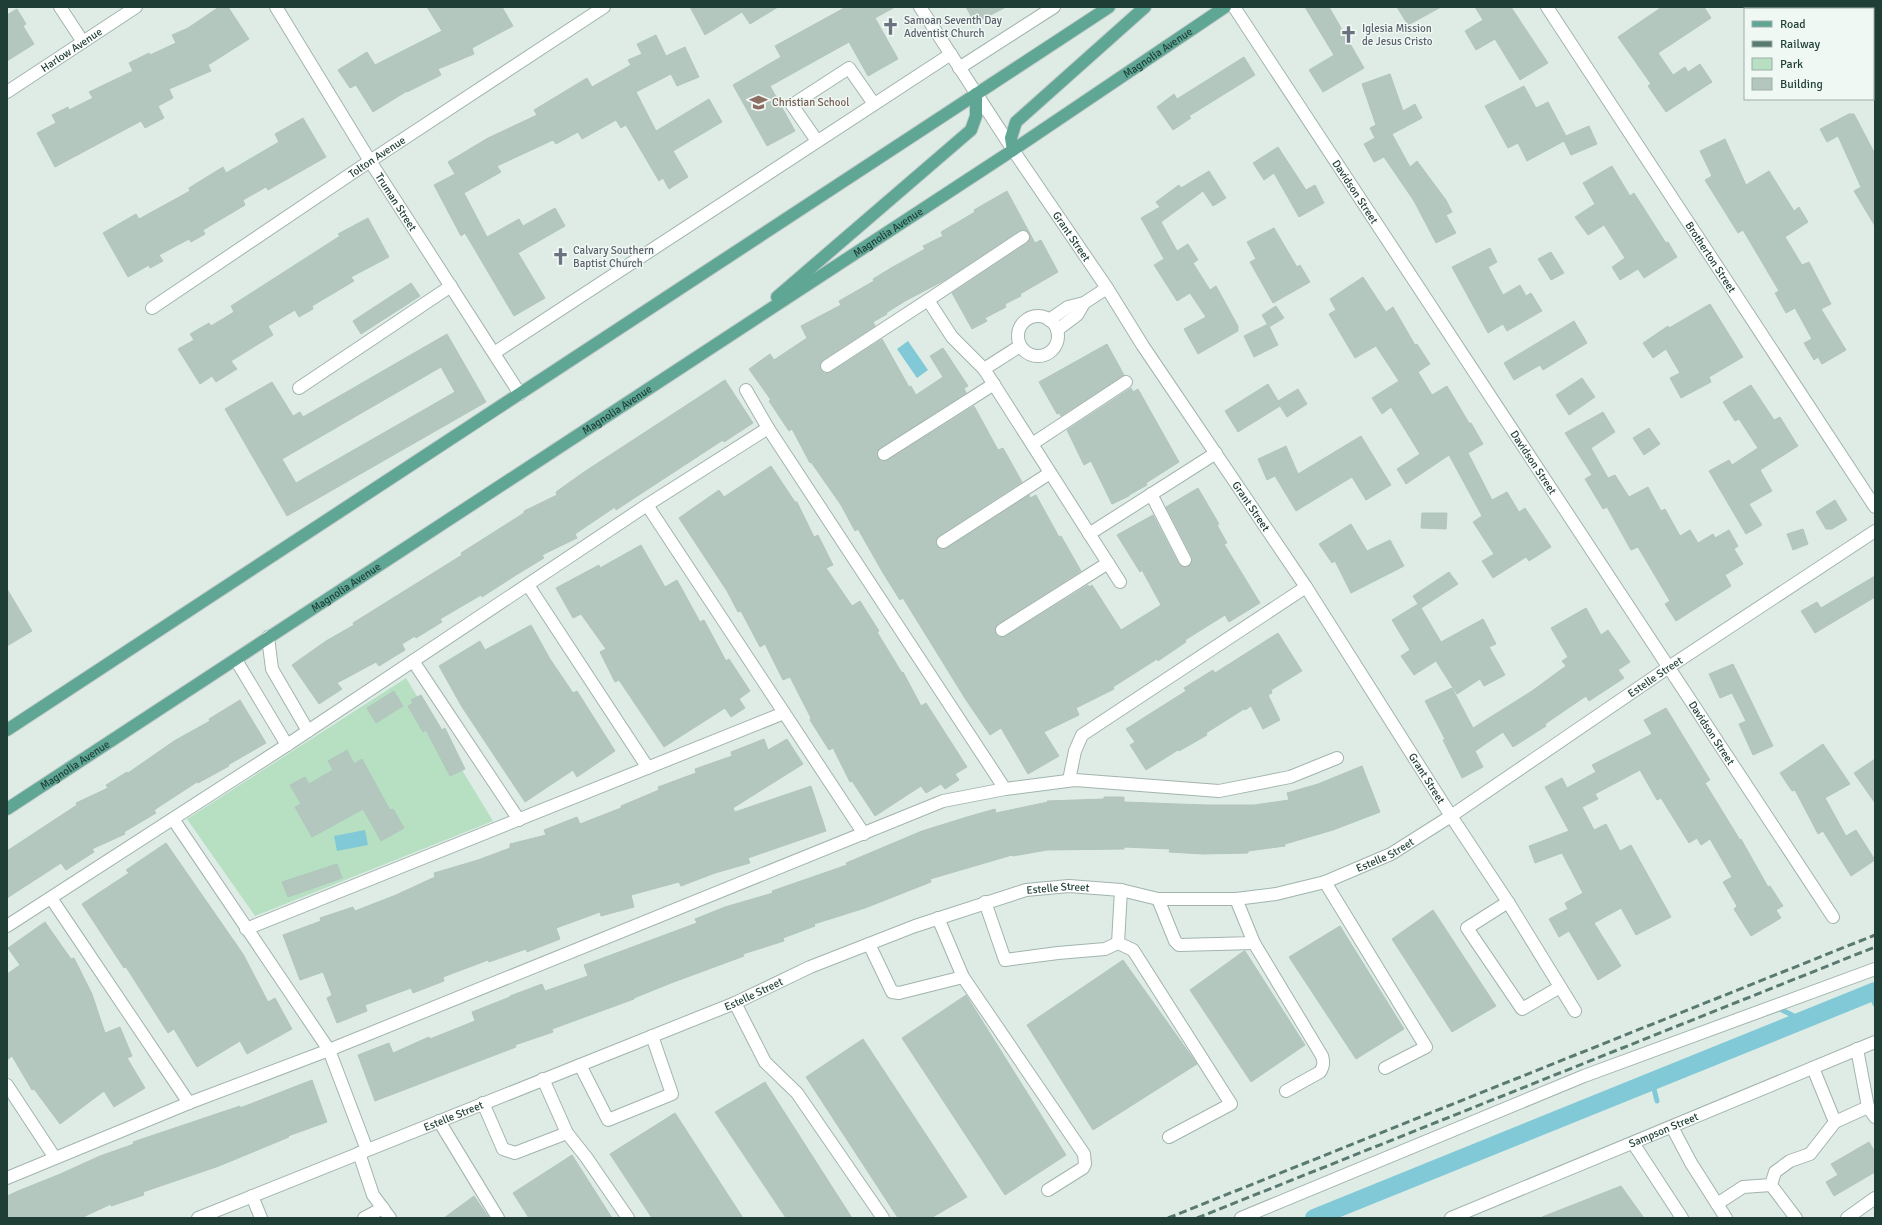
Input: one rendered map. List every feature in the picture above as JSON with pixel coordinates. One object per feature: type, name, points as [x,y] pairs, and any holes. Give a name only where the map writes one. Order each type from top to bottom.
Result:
[{"type":"main road","points":[[7,730],[1109,7]]},
{"type":"main road","points":[[1013,150],[1011,138],[1016,122],[1145,7]]},
{"type":"main road","name":"Magnolia Avenue","points":[[7,809],[1013,150],[1225,7]]},
{"type":"main road","points":[[738,331],[971,130],[976,116],[976,94]]},
{"type":"street","points":[[60,7],[84,42]]},
{"type":"street","name":"Harlow Avenue","points":[[7,92],[136,7]]},
{"type":"street","name":"Truman Street","points":[[276,7],[370,161],[520,394]]},
{"type":"street","name":"Tolton Avenue","points":[[152,308],[370,161],[604,7]]},
{"type":"street","name":"Grant Street","points":[[920,7],[1013,150],[1107,288],[1143,346],[1306,587],[1451,816],[1508,902],[1575,1011]]},
{"type":"street","points":[[959,68],[1054,7]]},
{"type":"street","name":"Davidson Street","points":[[1234,7],[1670,667],[1833,917]]},
{"type":"street","name":"Brotherton Street","points":[[1547,7],[1875,507]]},
{"type":"street","points":[[494,353],[950,54]]},
{"type":"street","points":[[817,141],[792,105],[849,68],[874,104]]},
{"type":"street","points":[[827,366],[1023,236]]},
{"type":"street","points":[[299,388],[450,286]]},
{"type":"street","points":[[1049,320],[1068,306],[1084,303],[1107,288]]},
{"type":"street","points":[[928,300],[952,337],[984,369],[1120,582]]},
{"type":"street","points":[[1057,330],[1077,316],[1084,303]]},
{"type":"street","points":[[1037,316],[1049,320],[1057,330],[1056,343],[1048,353],[1036,356],[1030,354],[1020,346],[1018,333],[1024,321],[1037,316]]},
{"type":"street","points":[[984,369],[1020,346]]},
{"type":"street","points":[[1032,444],[1126,382]]},
{"type":"street","points":[[884,454],[994,384]]},
{"type":"street","points":[[746,390],[768,428],[1005,789]]},
{"type":"street","points":[[7,926],[287,745],[647,505],[768,428]]},
{"type":"street","points":[[1089,534],[1216,454]]},
{"type":"street","points":[[943,542],[1050,473]]},
{"type":"street","points":[[1151,494],[1185,560]]},
{"type":"street","points":[[647,505],[864,834]]},
{"type":"street","name":"Estelle Street","points":[[198,1218],[215,1215],[252,1196],[735,1003],[810,967],[938,918],[985,902],[1026,890],[1069,886],[1121,890],[1158,899],[1236,899],[1276,894],[1325,882],[1391,854],[1451,816],[1670,667],[1875,531]]},
{"type":"street","points":[[1002,630],[1108,563]]},
{"type":"street","points":[[528,585],[648,768]]},
{"type":"street","points":[[1069,780],[1075,751],[1082,735],[1306,587]]},
{"type":"street","points":[[268,637],[272,669],[308,730]]},
{"type":"street","points":[[236,660],[287,745]]},
{"type":"street","points":[[413,661],[519,820]]},
{"type":"street","points":[[246,929],[784,713]]},
{"type":"street","points":[[7,1178],[189,1103],[329,1050],[705,896],[864,834],[943,801],[1005,789],[1069,780],[1161,785],[1219,791],[1290,777],[1337,758]]},
{"type":"street","points":[[173,819],[329,1050],[363,1152],[373,1195],[386,1213],[364,1218]]},
{"type":"street","points":[[1325,882],[1426,1047],[1385,1068]]},
{"type":"street","points":[[1118,943],[1121,890]]},
{"type":"street","points":[[51,898],[189,1103]]},
{"type":"street","points":[[1158,899],[1175,941],[1179,945],[1254,943]]},
{"type":"street","points":[[1236,899],[1254,943],[1322,1056],[1324,1062],[1323,1068],[1320,1072],[1286,1091]]},
{"type":"street","points":[[985,902],[1005,960],[1058,953],[1106,949],[1118,943]]},
{"type":"street","points":[[1508,902],[1466,928],[1522,1009],[1560,987]]},
{"type":"street","points":[[938,918],[963,977],[1084,1154],[1086,1164],[1084,1168],[1048,1190]]},
{"type":"street","points":[[1118,943],[1134,950],[1231,1104],[1169,1137]]},
{"type":"street","points":[[869,944],[892,992],[899,993],[963,977]]},
{"type":"street","points":[[1241,1218],[1584,1076],[1875,970]]},
{"type":"street","points":[[735,1003],[765,1062],[797,1093],[883,1218]]},
{"type":"street","points":[[580,1065],[608,1120],[672,1094],[652,1036]]},
{"type":"street","name":"Sampson Street","points":[[1451,1218],[1875,1042]]},
{"type":"street","points":[[1857,1049],[1868,1107],[1875,1117]]},
{"type":"street","points":[[1813,1068],[1835,1122]]},
{"type":"street","points":[[543,1079],[567,1133],[586,1156],[628,1218]]},
{"type":"street","points":[[7,1085],[55,1158]]},
{"type":"street","points":[[483,1103],[503,1149],[514,1153],[567,1133]]},
{"type":"street","points":[[1771,1185],[1775,1172],[1790,1161],[1810,1154],[1835,1122],[1868,1107]]},
{"type":"street","points":[[439,1121],[498,1218]]},
{"type":"street","points":[[1672,1127],[1691,1163],[1726,1218]]},
{"type":"street","points":[[1633,1143],[1682,1218]]},
{"type":"street","points":[[1717,1204],[1743,1187],[1771,1185]]},
{"type":"street","points":[[1771,1185],[1796,1218]]},
{"type":"street","points":[[252,1196],[261,1218]]},
{"type":"street","points":[[1847,1218],[1875,1198]]},
{"type":"green space","points":[[406,678],[493,821],[255,916],[187,819]]},
{"type":"water","points":[[908,341],[928,370],[917,378],[897,349]]},
{"type":"water","points":[[365,830],[368,845],[337,851],[334,836]]},
{"type":"building","points":[[219,7],[228,7],[249,39],[208,65],[211,71],[169,89],[173,98],[158,106],[164,118],[145,128],[141,121],[55,167],[37,133],[56,123],[52,115],[68,107],[69,110],[93,98],[89,92],[133,71],[129,63],[149,53],[150,55],[176,43],[172,35],[188,28]]},
{"type":"building","points":[[427,7],[502,7],[513,26],[472,48],[474,54],[438,69],[441,75],[407,91],[373,112],[356,85],[350,88],[338,70],[367,52],[375,65],[442,31]]},
{"type":"building","points":[[690,7],[778,7],[750,24],[742,12],[705,35]]},
{"type":"building","points":[[846,7],[895,7],[875,18],[898,59],[868,76],[849,42],[770,86],[795,131],[767,146],[733,85],[781,57],[775,46]]},
{"type":"building","points":[[966,7],[1006,7],[975,23]]},
{"type":"building","points":[[1305,7],[1329,7],[1364,68],[1323,92],[1309,70],[1334,55]]},
{"type":"building","points":[[1397,7],[1441,7],[1408,25]]},
{"type":"building","points":[[1475,7],[1511,7],[1548,63],[1520,80],[1495,39],[1476,50],[1465,31],[1483,20]]},
{"type":"building","points":[[1662,7],[1704,7],[1711,18],[1658,53],[1673,75],[1685,67],[1688,72],[1700,64],[1712,82],[1666,112],[1648,86],[1651,84],[1618,37]]},
{"type":"building","points":[[17,9],[26,24],[23,26],[34,44],[7,61],[7,15]]},
{"type":"building","points":[[656,35],[666,56],[685,47],[699,77],[677,86],[671,74],[636,92],[656,131],[709,99],[722,122],[673,151],[688,177],[669,189],[663,178],[659,181],[626,125],[621,128],[616,120],[582,139],[578,132],[556,144],[553,140],[497,166],[501,172],[464,193],[487,237],[519,219],[523,226],[555,208],[565,226],[518,253],[545,298],[514,316],[465,233],[461,236],[434,185],[455,174],[448,162],[488,138],[537,115],[534,110],[587,78],[592,87],[631,65],[628,60],[642,54],[637,44]]},
{"type":"building","points":[[1244,57],[1255,75],[1189,116],[1191,118],[1173,130],[1157,107],[1174,94],[1177,99]]},
{"type":"building","points":[[1390,74],[1403,111],[1415,104],[1422,118],[1392,134],[1410,167],[1417,161],[1446,200],[1452,212],[1446,215],[1456,233],[1436,243],[1414,201],[1384,157],[1374,162],[1364,144],[1375,138],[1370,128],[1376,125],[1362,84]]},
{"type":"building","points":[[1524,86],[1536,108],[1548,102],[1566,136],[1589,126],[1597,144],[1571,155],[1564,141],[1527,161],[1518,143],[1508,148],[1485,106]]},
{"type":"building","points":[[1849,114],[1854,114],[1875,154],[1875,226],[1854,191],[1861,187],[1838,136],[1827,142],[1820,129]]},
{"type":"building","points":[[303,118],[326,157],[268,190],[266,187],[243,200],[245,205],[203,230],[205,234],[191,242],[189,239],[159,255],[163,261],[150,268],[149,265],[128,277],[103,233],[136,214],[139,219],[190,191],[189,188],[223,167],[226,173],[279,142],[275,134]]},
{"type":"building","points":[[1725,139],[1746,185],[1769,171],[1794,211],[1799,207],[1808,222],[1785,237],[1802,265],[1809,262],[1831,304],[1821,309],[1846,350],[1822,364],[1818,357],[1814,360],[1804,343],[1812,339],[1795,308],[1786,313],[1775,293],[1779,291],[1743,230],[1738,233],[1705,180],[1712,176],[1700,151]]},
{"type":"building","points":[[1278,147],[1306,190],[1315,185],[1324,203],[1299,217],[1274,173],[1264,180],[1253,163]]},
{"type":"building","points":[[1612,166],[1630,196],[1634,193],[1666,243],[1668,242],[1677,257],[1644,278],[1638,269],[1620,280],[1612,267],[1625,258],[1604,225],[1588,235],[1575,217],[1595,204],[1583,183]]},
{"type":"building","points":[[1209,171],[1226,198],[1213,206],[1203,191],[1161,222],[1177,251],[1188,244],[1198,260],[1193,263],[1210,290],[1216,286],[1238,326],[1238,331],[1198,354],[1184,329],[1206,317],[1190,293],[1177,301],[1154,265],[1164,259],[1141,218],[1160,207],[1156,202],[1179,185],[1181,188]]},
{"type":"building","points":[[1007,191],[1035,243],[1041,240],[1058,272],[1020,294],[1021,296],[1005,304],[1006,307],[985,318],[987,321],[972,329],[952,293],[1027,243],[1030,237],[1029,233],[1023,230],[1019,231],[945,280],[905,301],[873,322],[875,326],[823,360],[820,366],[821,370],[824,373],[831,372],[882,339],[909,387],[911,386],[916,395],[943,377],[930,356],[943,348],[968,386],[964,388],[966,393],[880,448],[877,451],[878,458],[881,461],[888,460],[974,406],[998,450],[1003,448],[1022,482],[939,536],[936,542],[937,546],[943,549],[947,548],[1029,495],[1030,498],[1036,495],[1059,537],[1061,536],[1081,571],[998,624],[995,631],[999,637],[1006,636],[1088,585],[1089,587],[1092,585],[1121,630],[1161,605],[1142,570],[1140,572],[1117,535],[1153,515],[1178,563],[1184,567],[1189,566],[1192,561],[1192,557],[1166,507],[1198,488],[1219,524],[1217,525],[1227,543],[1224,544],[1260,603],[1229,622],[1225,615],[1185,640],[1186,642],[1158,661],[1157,659],[1113,687],[1114,689],[1076,708],[1079,715],[1044,732],[1059,756],[1028,774],[1001,728],[990,735],[966,700],[903,598],[900,600],[858,529],[855,531],[841,505],[811,462],[810,463],[792,429],[789,431],[769,401],[771,400],[749,369],[770,354],[774,360],[807,338],[801,326],[841,305],[839,301],[874,281],[873,279],[891,268],[925,249],[923,246],[943,236],[941,232],[975,212],[974,210]]},
{"type":"building","points":[[368,218],[389,257],[351,277],[354,281],[312,306],[313,309],[299,317],[295,310],[268,326],[273,335],[231,361],[237,369],[216,382],[212,376],[200,384],[178,349],[194,340],[190,334],[209,323],[211,326],[234,312],[231,306],[340,236],[338,234]]},
{"type":"building","points":[[1274,228],[1297,267],[1300,265],[1310,282],[1273,303],[1250,262],[1256,259],[1247,242]]},
{"type":"building","points":[[1490,248],[1497,262],[1488,267],[1503,295],[1520,285],[1526,296],[1531,293],[1542,311],[1507,331],[1503,324],[1488,333],[1452,267]]},
{"type":"building","points":[[1551,252],[1564,273],[1551,280],[1538,259]]},
{"type":"building","points":[[1363,277],[1386,312],[1393,307],[1415,345],[1417,344],[1430,364],[1418,372],[1432,395],[1447,386],[1469,423],[1471,423],[1483,444],[1468,453],[1492,500],[1507,492],[1519,512],[1525,508],[1551,547],[1529,561],[1526,557],[1493,578],[1482,561],[1494,554],[1473,522],[1482,516],[1449,455],[1406,484],[1397,469],[1420,454],[1391,407],[1382,414],[1372,398],[1399,381],[1376,346],[1355,358],[1329,314],[1336,310],[1330,299]]},
{"type":"building","points":[[411,283],[420,296],[361,334],[353,321]]},
{"type":"building","points":[[1710,304],[1743,357],[1709,377],[1711,382],[1681,398],[1670,378],[1680,373],[1666,349],[1653,358],[1643,343],[1668,326],[1669,328]]},
{"type":"building","points":[[1276,306],[1284,318],[1269,327],[1262,315]]},
{"type":"building","points":[[1574,321],[1587,343],[1543,370],[1540,365],[1514,380],[1504,363]]},
{"type":"building","points":[[1268,324],[1278,345],[1254,357],[1244,336]]},
{"type":"building","points":[[447,334],[486,402],[287,516],[225,409],[272,382],[293,416],[300,412],[303,417]],"holes":[[[441,367],[455,392],[296,483],[282,459]]]},
{"type":"building","points":[[1107,344],[1124,375],[1061,416],[1059,413],[1057,414],[1039,382]]},
{"type":"building","points":[[1582,378],[1595,397],[1569,415],[1556,395]]},
{"type":"building","points":[[725,380],[753,423],[724,442],[723,440],[616,510],[615,507],[575,534],[577,538],[542,555],[544,558],[482,597],[481,595],[440,619],[442,622],[416,638],[415,636],[402,644],[405,650],[379,666],[376,662],[337,683],[342,689],[319,704],[292,665],[326,641],[354,625],[353,623],[462,555],[461,553],[524,513],[524,511],[557,495],[556,492],[584,472]]},
{"type":"building","points":[[1268,384],[1278,401],[1298,389],[1307,404],[1287,417],[1280,406],[1238,432],[1225,411]]},
{"type":"building","points":[[1751,385],[1774,420],[1780,417],[1798,446],[1760,470],[1772,491],[1749,504],[1762,525],[1746,534],[1709,471],[1729,460],[1732,465],[1758,448],[1739,419],[1735,421],[1723,402]]},
{"type":"building","points":[[1131,388],[1133,392],[1138,389],[1179,462],[1146,483],[1147,485],[1112,504],[1091,461],[1084,465],[1067,430]]},
{"type":"building","points":[[1603,412],[1615,432],[1591,448],[1608,478],[1615,475],[1629,497],[1648,487],[1661,511],[1665,509],[1680,536],[1690,530],[1698,543],[1713,534],[1715,538],[1729,530],[1738,546],[1734,549],[1743,564],[1725,575],[1731,586],[1676,621],[1665,604],[1670,601],[1638,547],[1631,550],[1607,507],[1603,509],[1585,479],[1592,475],[1565,433]]},
{"type":"building","points":[[1649,428],[1660,444],[1644,455],[1633,438]]},
{"type":"building","points":[[1361,436],[1391,485],[1366,500],[1352,477],[1296,511],[1275,476],[1267,480],[1258,459],[1286,446],[1298,474]]},
{"type":"building","points":[[771,466],[795,502],[797,502],[814,537],[818,535],[833,565],[826,568],[852,606],[860,601],[879,631],[877,632],[902,673],[903,672],[921,706],[926,703],[967,767],[955,774],[959,780],[945,789],[941,784],[926,793],[921,786],[875,816],[852,781],[850,782],[833,748],[829,750],[810,720],[811,718],[790,677],[783,680],[765,644],[760,647],[741,611],[738,612],[727,591],[679,518],[719,490],[724,497]]},
{"type":"building","points":[[1835,500],[1847,520],[1832,529],[1826,529],[1816,512]]},
{"type":"building","points":[[1422,513],[1447,513],[1446,529],[1421,528]]},
{"type":"building","points":[[1351,524],[1367,551],[1390,540],[1404,566],[1351,593],[1335,561],[1332,563],[1319,544]]},
{"type":"building","points":[[1803,529],[1808,544],[1793,550],[1787,534]]},
{"type":"building","points":[[641,545],[665,587],[677,580],[700,622],[704,620],[726,661],[729,659],[750,691],[739,699],[745,708],[731,717],[725,708],[664,747],[619,680],[615,682],[600,652],[606,649],[581,614],[573,618],[556,588],[599,565],[600,568]]},
{"type":"building","points":[[1449,572],[1458,584],[1421,608],[1441,642],[1483,619],[1496,644],[1489,647],[1505,675],[1484,686],[1480,679],[1457,694],[1436,661],[1414,675],[1401,656],[1410,650],[1392,620],[1418,604],[1413,596]]},
{"type":"building","points":[[1875,576],[1875,597],[1815,633],[1801,611],[1817,602],[1821,608]]},
{"type":"building","points":[[7,589],[32,631],[7,646]]},
{"type":"building","points":[[1586,608],[1601,635],[1608,630],[1630,662],[1618,670],[1624,678],[1589,701],[1586,696],[1545,724],[1546,726],[1513,747],[1503,732],[1475,751],[1483,767],[1462,778],[1443,740],[1445,739],[1425,701],[1452,688],[1473,728],[1532,691],[1566,666],[1562,661],[1568,657],[1551,628]]},
{"type":"building","points":[[531,625],[550,659],[573,693],[577,691],[615,751],[577,777],[573,770],[525,802],[462,707],[439,666],[480,641],[485,650]]},
{"type":"building","points":[[1278,633],[1302,671],[1271,690],[1272,693],[1268,695],[1280,720],[1263,729],[1251,706],[1206,733],[1207,735],[1179,751],[1178,750],[1146,770],[1130,745],[1135,742],[1126,729],[1186,691],[1184,688],[1213,670],[1215,673]]},
{"type":"building","points":[[1733,664],[1773,746],[1753,755],[1739,724],[1746,721],[1732,693],[1720,698],[1709,674]]},
{"type":"building","points":[[394,691],[403,706],[376,723],[367,708]]},
{"type":"building","points":[[421,695],[442,730],[445,728],[465,769],[450,776],[426,730],[423,732],[408,706],[413,703],[411,700]]},
{"type":"building","points":[[240,700],[266,743],[228,765],[229,766],[198,783],[197,782],[154,810],[156,813],[124,832],[125,834],[92,849],[94,852],[66,870],[61,863],[7,898],[7,851],[77,805],[76,803],[108,788],[106,785],[127,772],[128,773],[174,741],[210,721],[209,719]]},
{"type":"building","points":[[1666,708],[1710,780],[1705,783],[1740,840],[1741,839],[1768,887],[1770,886],[1783,906],[1776,910],[1781,918],[1751,936],[1734,909],[1737,906],[1723,882],[1732,877],[1710,839],[1701,845],[1697,838],[1689,843],[1661,798],[1657,800],[1640,770],[1595,794],[1598,799],[1582,807],[1594,830],[1606,824],[1620,851],[1631,845],[1671,917],[1636,935],[1621,908],[1594,923],[1621,966],[1598,980],[1569,931],[1559,937],[1549,919],[1568,909],[1565,903],[1583,893],[1562,853],[1535,863],[1529,846],[1569,831],[1545,787],[1562,778],[1567,788],[1596,772],[1592,765],[1652,734],[1644,720]]},
{"type":"building","points":[[764,739],[768,750],[787,739],[803,764],[733,808],[735,812],[811,786],[826,831],[748,858],[750,863],[715,873],[681,886],[679,882],[631,895],[634,907],[601,916],[600,912],[556,928],[560,939],[527,952],[526,949],[489,962],[488,960],[443,977],[444,981],[413,993],[411,988],[365,1005],[367,1011],[337,1023],[327,998],[332,995],[323,972],[300,980],[283,935],[321,921],[320,918],[353,907],[355,911],[396,895],[435,877],[434,873],[478,860],[510,848],[510,844],[546,835],[544,830],[577,817],[580,824],[621,808],[621,806],[659,790],[658,787],[696,773],[695,769],[732,756],[731,752]]},
{"type":"building","points":[[1823,744],[1850,784],[1825,798],[1846,836],[1856,830],[1875,860],[1851,876],[1823,831],[1818,834],[1795,790],[1792,791],[1780,773]]},
{"type":"building","points":[[347,750],[354,764],[362,759],[390,810],[393,809],[404,828],[381,841],[363,809],[312,837],[295,807],[301,804],[290,785],[305,777],[309,784],[333,770],[328,761]]},
{"type":"building","points":[[1875,759],[1875,803],[1854,773]]},
{"type":"building","points":[[1362,766],[1380,812],[1333,830],[1285,844],[1285,846],[1248,851],[1248,853],[1203,854],[1169,852],[1170,849],[1124,847],[1124,849],[1047,850],[1012,855],[930,879],[931,882],[865,908],[814,924],[815,926],[783,938],[784,941],[743,954],[744,956],[552,1029],[553,1032],[515,1045],[516,1047],[375,1101],[358,1055],[389,1043],[393,1053],[429,1037],[430,1039],[475,1021],[472,1012],[510,996],[542,984],[545,991],[588,976],[584,965],[697,923],[695,919],[725,907],[773,893],[772,891],[847,865],[846,863],[922,831],[967,817],[995,809],[996,813],[1048,802],[1047,801],[1104,799],[1104,797],[1124,797],[1124,802],[1254,805],[1289,800],[1287,793],[1318,784]]},
{"type":"building","points":[[166,843],[243,954],[268,1002],[275,998],[292,1029],[247,1054],[240,1041],[197,1067],[174,1029],[168,1033],[126,967],[124,968],[82,904],[129,873],[126,870]]},
{"type":"building","points":[[337,864],[342,878],[288,897],[282,882]]},
{"type":"building","points":[[1433,910],[1496,1006],[1452,1032],[1392,939]]},
{"type":"building","points":[[45,922],[71,959],[74,958],[92,994],[105,1033],[120,1027],[132,1056],[127,1058],[145,1088],[114,1107],[104,1091],[60,1124],[34,1089],[32,1090],[12,1056],[7,1060],[7,974],[20,965],[8,948]]},
{"type":"building","points":[[1340,926],[1404,1029],[1356,1059],[1289,957]]},
{"type":"building","points":[[1244,951],[1305,1045],[1251,1082],[1190,990]]},
{"type":"building","points":[[1123,960],[1197,1064],[1093,1130],[1027,1025]]},
{"type":"building","points":[[966,995],[1066,1155],[1005,1195],[902,1038]]},
{"type":"building","points":[[863,1039],[967,1197],[931,1218],[898,1218],[806,1077]]},
{"type":"building","points":[[312,1080],[327,1122],[288,1136],[289,1137],[219,1166],[143,1192],[144,1195],[111,1206],[111,1204],[81,1218],[7,1218],[7,1196],[18,1191],[100,1156],[134,1144],[133,1142],[240,1106],[240,1108]]},
{"type":"building","points":[[765,1082],[852,1218],[786,1218],[715,1112]]},
{"type":"building","points":[[675,1113],[743,1218],[652,1218],[610,1154]]},
{"type":"building","points":[[1869,1142],[1875,1152],[1875,1172],[1834,1196],[1826,1182],[1838,1175],[1831,1164]]},
{"type":"building","points":[[572,1155],[612,1218],[529,1218],[513,1193]]},
{"type":"building","points":[[1621,1186],[1644,1218],[1542,1218],[1542,1217]]},
{"type":"building","points":[[474,1196],[489,1218],[444,1218]]},
{"type":"waterway","points":[[1314,1218],[1875,991]]},
{"type":"waterway","points":[[1870,993],[1875,1004]]},
{"type":"waterway","points":[[1778,1008],[1802,1020]]},
{"type":"waterway","points":[[1652,1081],[1657,1101]]},
{"type":"railway","points":[[1168,1218],[1875,935]]},
{"type":"railway","points":[[1197,1218],[1875,947]]},
{"type":"place","name":"Samoan Seventh Day Adventist Church","points":[[891,26]]},
{"type":"place","name":"Iglesia Mission de Jesus Cristo","points":[[1349,34]]},
{"type":"place","name":"Christian School","points":[[759,102]]},
{"type":"place","name":"Calvary Southern Baptist Church","points":[[560,256]]}]
